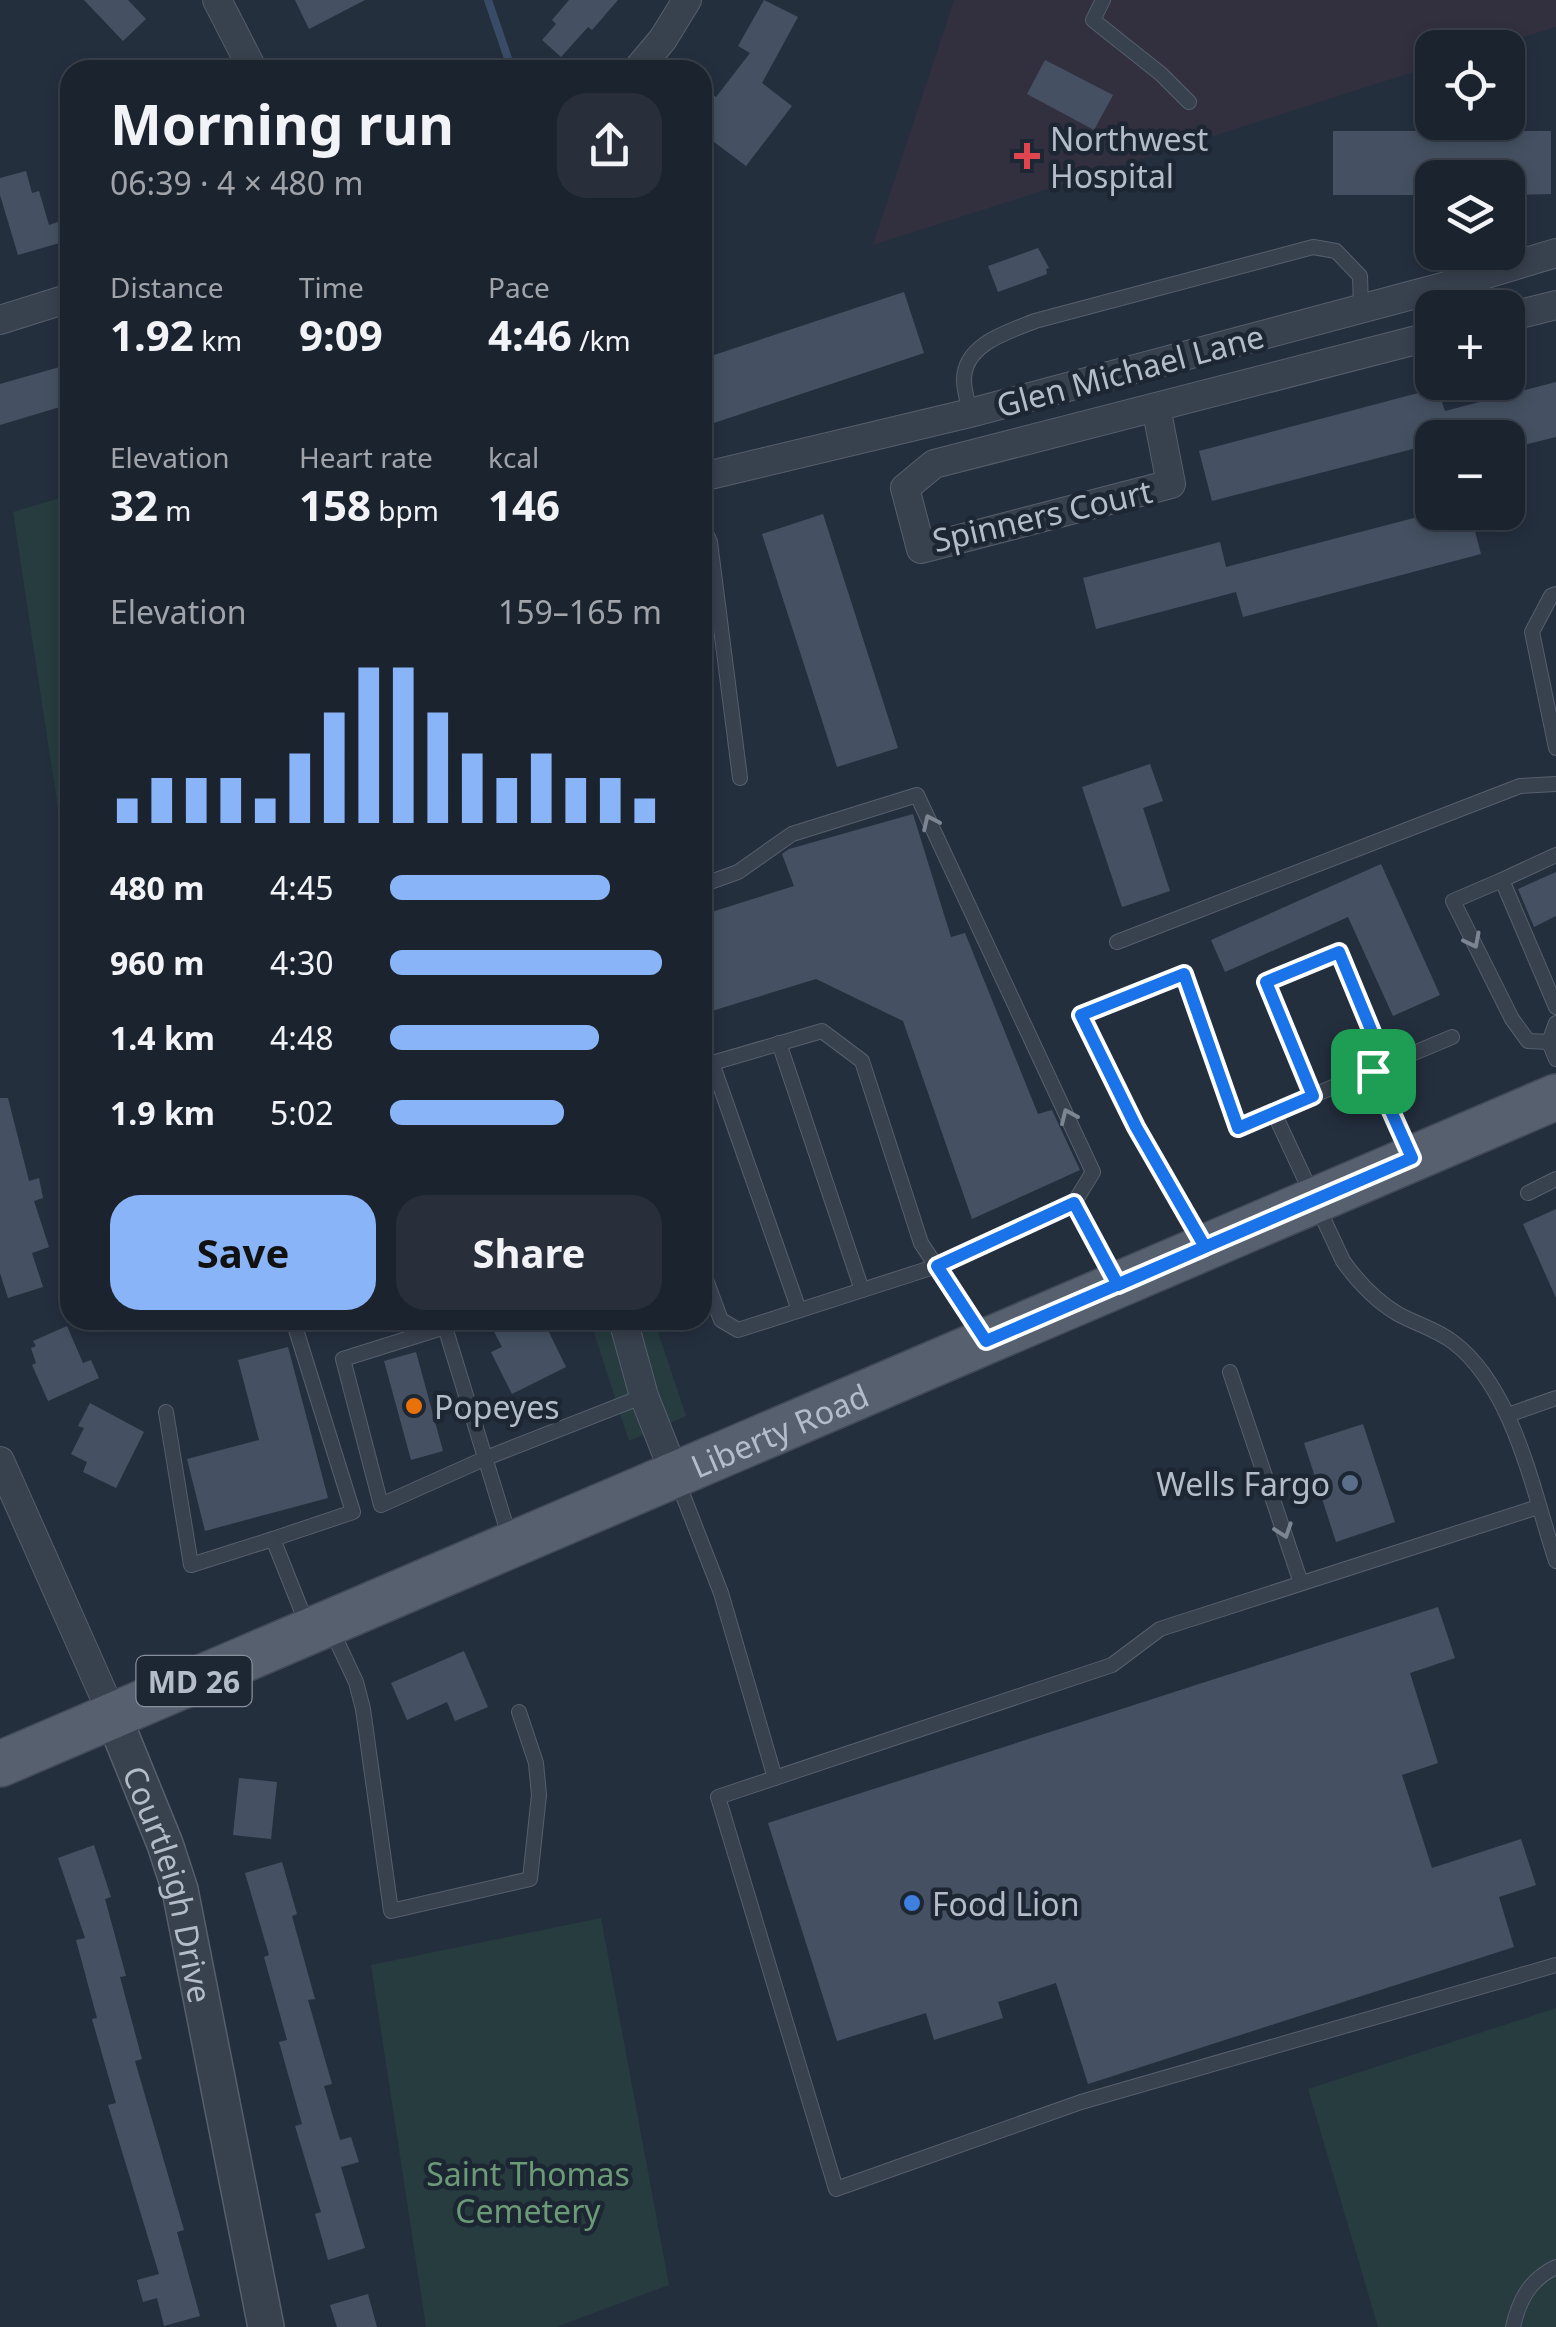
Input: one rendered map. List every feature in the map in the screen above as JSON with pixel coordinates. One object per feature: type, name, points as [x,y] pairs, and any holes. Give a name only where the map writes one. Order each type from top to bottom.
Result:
[{"type":"main road","name":"Liberty Road","points":[[0,1764],[1556,1097]]},
{"type":"street","points":[[217,0],[249,60]]},
{"type":"street","points":[[645,60],[688,0]]},
{"type":"street","name":"Glen Michael Lane","points":[[712,476],[970,413],[1556,253]]},
{"type":"street","points":[[0,320],[60,301]]},
{"type":"street","points":[[1525,313],[1556,305]]},
{"type":"street","name":"Spinners Court","points":[[1156,407],[1171,484],[921,549],[905,488],[934,464],[1415,340]]},
{"type":"street","points":[[626,1330],[644,1396],[675,1475]]},
{"type":"street","name":"Courtleigh Drive","points":[[0,1461],[112,1716],[180,1890],[266,2327]]},
{"type":"lane","points":[[1103,0],[1093,20],[1190,102]]},
{"type":"lane","points":[[970,413],[964,377],[974,352],[997,337],[1054,316],[1313,247],[1336,251],[1360,276],[1361,308]]},
{"type":"lane","points":[[712,558],[740,778]]},
{"type":"lane","points":[[1556,594],[1550,596],[1532,632],[1556,748]]},
{"type":"lane","points":[[1117,942],[1520,786],[1556,784]]},
{"type":"lane","points":[[712,881],[738,872],[792,834],[917,795],[1092,1172],[1074,1203],[937,1266],[738,1330],[721,1320],[712,1296]]},
{"type":"lane","points":[[1549,1042],[1528,1042],[1453,901],[1556,856]]},
{"type":"lane","points":[[1502,880],[1556,1007]]},
{"type":"lane","points":[[1313,1096],[1266,982],[1339,952],[1412,1158]]},
{"type":"lane","points":[[1205,1247],[1136,1127],[1081,1015],[1184,974],[1238,1128],[1452,1037]]},
{"type":"lane","points":[[1556,1023],[1549,1042],[1556,1059]]},
{"type":"lane","points":[[712,1064],[822,1031],[862,1061],[922,1243],[986,1341]]},
{"type":"lane","points":[[779,1044],[862,1290]]},
{"type":"lane","points":[[712,1078],[800,1310]]},
{"type":"lane","points":[[1274,1113],[1354,1278],[1399,1314],[1430,1328],[1466,1353],[1508,1415],[1556,1561]]},
{"type":"lane","points":[[1528,1192],[1556,1179]]},
{"type":"lane","points":[[1074,1203],[1118,1285]]},
{"type":"lane","points":[[166,1412],[191,1565],[354,1512],[296,1330]]},
{"type":"lane","points":[[436,1330],[343,1360],[381,1505],[486,1458],[644,1396]]},
{"type":"lane","points":[[446,1330],[512,1545]]},
{"type":"lane","points":[[1230,1372],[1302,1583]]},
{"type":"lane","points":[[1508,1415],[1556,1398]]},
{"type":"lane","points":[[675,1475],[721,1593],[775,1778]]},
{"type":"lane","points":[[1538,1507],[1160,1629],[1112,1665],[718,1797],[836,2190],[1081,2102],[1556,1966]]},
{"type":"lane","points":[[273,1539],[320,1628],[356,1682],[391,1911],[530,1879],[539,1795],[536,1764],[520,1712]]},
{"type":"lane","points":[[1513,2327],[1518,2305],[1530,2286],[1556,2267]]},
{"type":"shaded area","name":"Northwest Hospital","points":[[954,0],[1556,0],[1556,27],[1525,37],[1525,30],[1415,30],[1415,71],[873,245]]},
{"type":"green space","points":[[60,498],[60,822],[13,512]]},
{"type":"green space","points":[[593,1330],[657,1330],[686,1416],[629,1441]]},
{"type":"green space","name":"Saint Thomas Cemetery","points":[[601,1918],[669,2285],[556,2327],[426,2327],[371,1965]]},
{"type":"green space","points":[[1556,2008],[1556,2327],[1378,2327],[1308,2089]]},
{"type":"building","points":[[84,0],[128,0],[146,19],[123,41]]},
{"type":"building","points":[[295,0],[365,0],[309,29]]},
{"type":"building","points":[[569,0],[618,0],[561,57],[542,40]]},
{"type":"building","points":[[764,0],[798,17],[762,83],[792,106],[746,166],[712,140],[712,94],[716,97],[750,53],[738,46]]},
{"type":"building","points":[[1045,60],[1113,95],[1094,130],[1027,94]]},
{"type":"building","points":[[1333,131],[1415,131],[1415,140],[1525,140],[1525,131],[1551,131],[1551,194],[1525,195],[1525,160],[1415,160],[1415,195],[1333,195]]},
{"type":"building","points":[[26,171],[32,193],[39,191],[49,225],[60,221],[60,243],[18,255],[0,195],[0,178]]},
{"type":"building","points":[[1038,248],[1049,268],[1047,274],[998,292],[988,266]]},
{"type":"building","points":[[904,292],[924,353],[712,424],[712,356]]},
{"type":"building","points":[[60,367],[60,407],[0,425],[0,384]]},
{"type":"building","points":[[1556,382],[1556,437],[1525,445],[1525,420],[1415,420],[1415,448],[1212,501],[1199,451],[1415,394],[1415,400],[1441,400],[1445,411],[1487,400],[1525,400],[1525,390]]},
{"type":"building","points":[[823,514],[898,748],[837,767],[762,534]]},
{"type":"building","points":[[1415,518],[1415,530],[1475,530],[1481,554],[1243,617],[1236,592],[1096,629],[1083,578],[1220,542],[1226,567]]},
{"type":"building","points":[[1150,764],[1163,801],[1143,808],[1170,891],[1122,907],[1082,787]]},
{"type":"building","points":[[913,814],[951,937],[965,933],[1038,1114],[1052,1110],[1080,1170],[972,1219],[903,1021],[816,979],[712,1011],[712,912],[794,886],[782,854]]},
{"type":"building","points":[[1381,864],[1440,995],[1393,1016],[1348,917],[1225,972],[1211,940]]},
{"type":"building","points":[[1556,872],[1556,916],[1534,927],[1518,889]]},
{"type":"building","points":[[0,1098],[8,1098],[29,1181],[39,1178],[43,1198],[34,1201],[49,1247],[32,1253],[43,1287],[8,1298],[0,1273]]},
{"type":"building","points":[[1556,1209],[1556,1298],[1523,1224]]},
{"type":"building","points":[[60,1329],[69,1330],[83,1363],[91,1360],[99,1378],[48,1401],[32,1365],[36,1363],[33,1341]]},
{"type":"building","points":[[493,1330],[548,1330],[566,1367],[512,1394],[491,1352],[502,1347]]},
{"type":"building","points":[[288,1347],[328,1498],[205,1531],[187,1459],[259,1440],[238,1360]]},
{"type":"building","name":"Popeyes","points":[[416,1352],[443,1451],[411,1460],[384,1361]]},
{"type":"building","points":[[90,1403],[144,1432],[116,1488],[83,1472],[87,1462],[71,1454],[84,1428],[78,1426]]},
{"type":"building","name":"Wells Fargo","points":[[1363,1424],[1395,1522],[1336,1542],[1304,1443]]},
{"type":"building","points":[[1438,1607],[1455,1658],[1410,1673],[1438,1763],[1402,1775],[1432,1868],[1521,1839],[1536,1885],[1499,1897],[1514,1947],[1088,2084],[1056,1983],[998,2002],[1003,2018],[934,2040],[926,2013],[837,2041],[768,1823]]},
{"type":"building","points":[[464,1651],[488,1707],[455,1721],[447,1702],[407,1720],[391,1683]]},
{"type":"building","points":[[239,1778],[277,1782],[271,1839],[233,1835]]},
{"type":"building","points":[[94,1845],[111,1897],[105,1899],[126,1976],[120,1977],[142,2059],[135,2061],[184,2230],[177,2232],[200,2316],[164,2326],[157,2298],[143,2302],[137,2280],[159,2274],[108,2105],[116,2103],[92,2019],[97,2018],[76,1940],[85,1938],[58,1858]]},
{"type":"building","points":[[282,1862],[315,1999],[308,2000],[332,2084],[324,2086],[340,2140],[351,2137],[359,2162],[341,2167],[365,2248],[328,2260],[315,2214],[321,2212],[295,2126],[302,2124],[279,2042],[287,2040],[264,1957],[269,1955],[245,1873]]},
{"type":"building","points":[[368,2294],[377,2327],[337,2327],[330,2305]]},
{"type":"waterway","points":[[488,0],[509,60]]},
{"type":"place","name":"Northwest Hospital","points":[[1027,156]]},
{"type":"place","name":"Popeyes","points":[[414,1406]]},
{"type":"place","name":"Wells Fargo","points":[[1350,1483]]},
{"type":"place","name":"Food Lion","points":[[912,1903]]},
{"type":"route","points":[[1373,1071],[1386,1066],[1339,952],[1266,982],[1313,1096],[1238,1128],[1184,974],[1081,1015],[1136,1127],[1205,1247],[1118,1285],[1074,1203],[937,1266],[986,1341],[1118,1285],[1412,1158],[1373,1071]]}]
